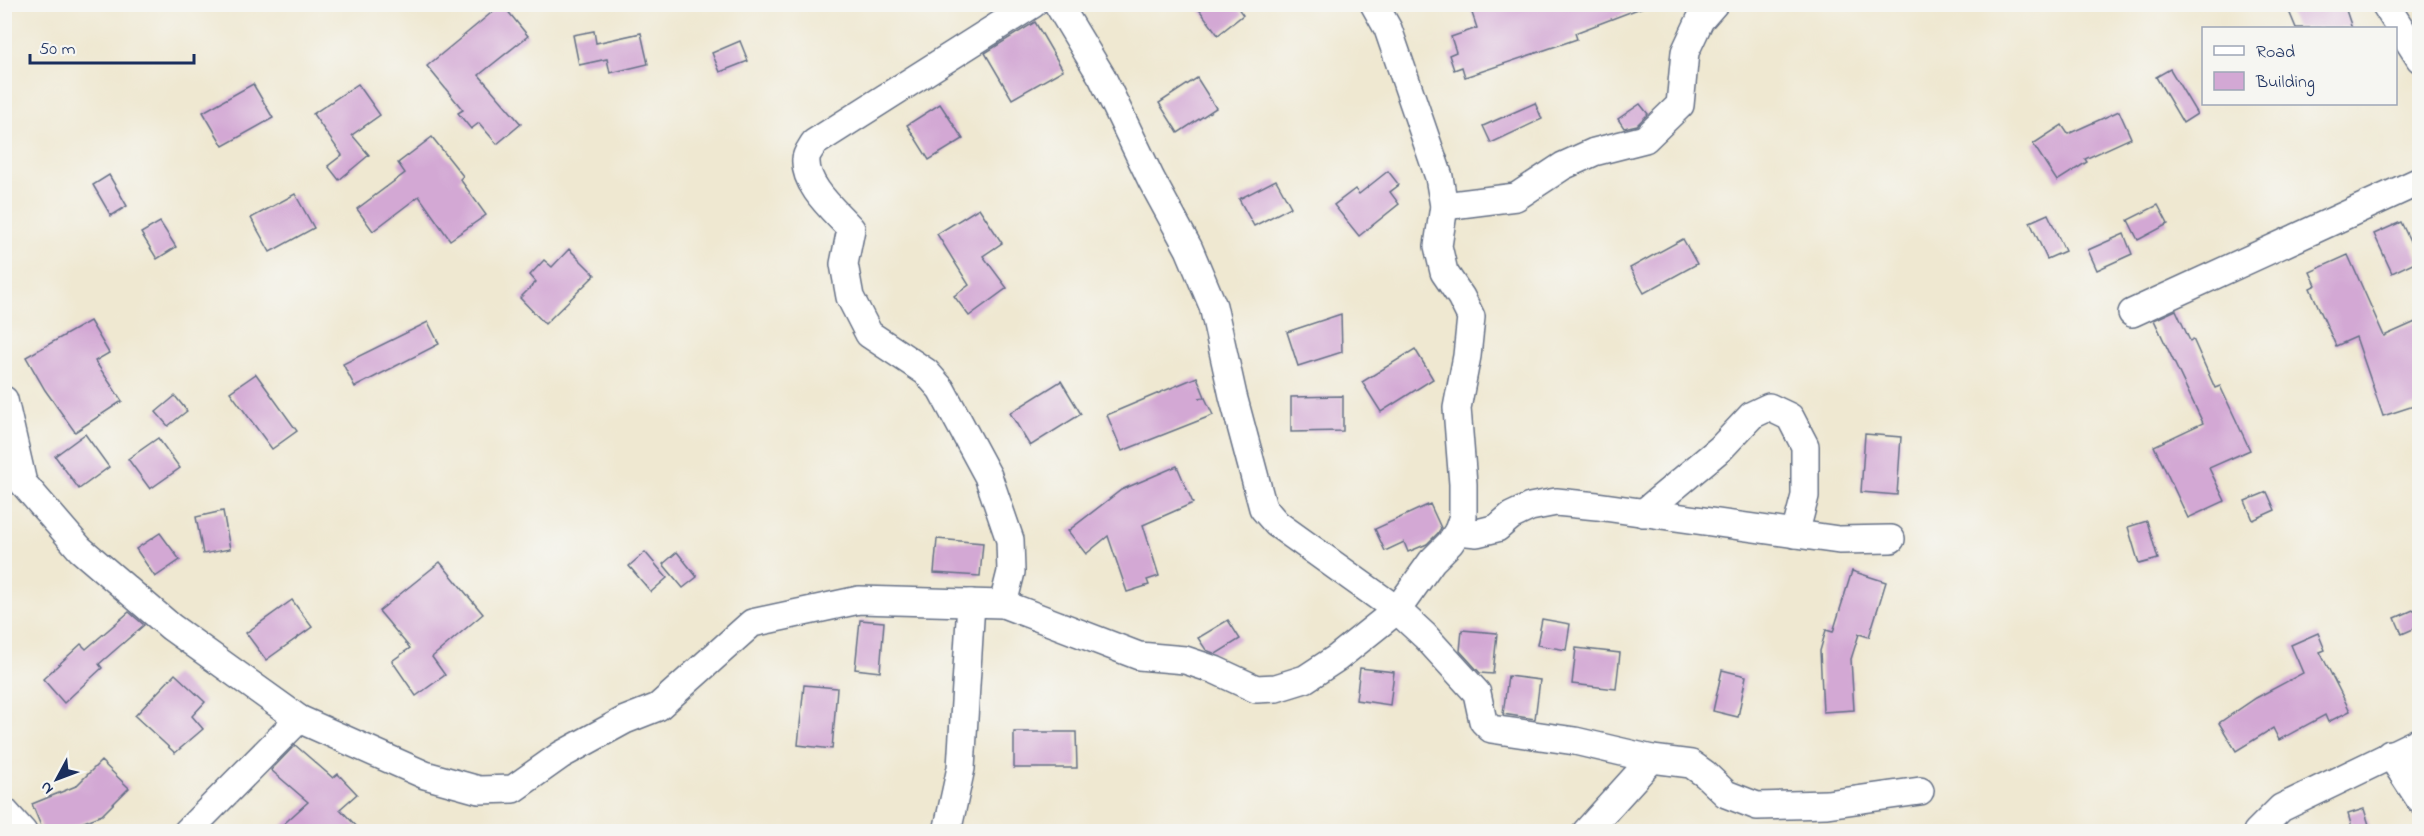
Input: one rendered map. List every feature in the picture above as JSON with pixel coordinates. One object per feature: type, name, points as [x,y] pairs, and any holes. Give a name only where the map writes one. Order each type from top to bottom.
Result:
[{"type":"street","points":[[1003,604],[1011,572],[1010,540],[988,476],[941,388],[926,372],[869,334],[850,297],[844,264],[851,229],[807,175],[806,157],[814,143],[1033,4]]},
{"type":"street","points":[[1058,4],[1102,77],[1151,179],[1189,249],[1213,306],[1233,396],[1263,508],[1277,524],[1397,610],[1477,693],[1483,721],[1491,729],[1575,741],[1652,759],[1691,764],[1726,794],[1757,806],[1827,804],[1920,791]]},
{"type":"street","points":[[4,400],[22,483],[80,549],[171,627],[299,719],[425,775],[479,790],[513,789],[561,755],[625,720],[658,707],[752,623],[859,600],[1003,604],[1139,656],[1185,660],[1256,688],[1276,688],[1305,679],[1337,658],[1397,610],[1432,561],[1450,543],[1458,531],[1463,516],[1457,408],[1467,356],[1471,317],[1444,272],[1438,246],[1444,206],[1439,177],[1388,29],[1374,4]]},
{"type":"street","points":[[1444,206],[1516,196],[1563,166],[1594,152],[1646,140],[1680,105],[1685,52],[1700,20],[1714,4]]},
{"type":"street","points":[[2385,4],[2420,59]]},
{"type":"street","points":[[2132,313],[2420,181]]},
{"type":"street","points":[[1643,513],[1721,447],[1752,416],[1769,407],[1790,417],[1805,446],[1805,496],[1795,534]]},
{"type":"street","points":[[1458,531],[1477,533],[1497,528],[1511,516],[1530,507],[1556,502],[1839,540],[1891,539]]},
{"type":"street","points":[[947,831],[961,768],[971,603]]},
{"type":"street","points":[[187,831],[299,719]]},
{"type":"street","points":[[2258,831],[2281,808],[2420,741]]},
{"type":"street","points":[[2390,754],[2420,800]]},
{"type":"street","points":[[1586,831],[1652,759]]},
{"type":"street","points":[[4,811],[23,831]]},
{"type":"building","points":[[502,4],[528,36],[479,75],[521,124],[497,144],[479,123],[471,129],[458,113],[463,110],[427,66]]},
{"type":"building","points":[[1195,4],[1235,4],[1243,15],[1218,35]]},
{"type":"building","points":[[1469,4],[1646,4],[1646,6],[1575,33],[1577,39],[1465,77],[1462,67],[1454,70],[1449,55],[1456,52],[1451,37],[1477,28]]},
{"type":"building","points":[[2286,4],[2344,4],[2352,27],[2296,27]]},
{"type":"building","points":[[1035,22],[1063,70],[1012,99],[985,53]]},
{"type":"building","points":[[594,31],[596,43],[641,33],[648,64],[610,73],[607,59],[579,65],[573,35]]},
{"type":"building","points":[[740,41],[748,61],[720,72],[712,53]]},
{"type":"building","points":[[2170,69],[2197,114],[2183,123],[2156,77]]},
{"type":"building","points":[[1197,78],[1216,108],[1178,133],[1159,103]]},
{"type":"building","points":[[253,84],[273,118],[223,146],[203,112]]},
{"type":"building","points":[[358,84],[380,115],[352,135],[369,155],[339,180],[328,166],[342,155],[313,114]]},
{"type":"building","points":[[1535,103],[1542,119],[1491,143],[1483,126]]},
{"type":"building","points":[[940,104],[963,139],[929,160],[907,125]]},
{"type":"building","points":[[1640,104],[1648,114],[1637,125],[1624,128],[1618,119]]},
{"type":"building","points":[[2119,111],[2131,138],[2085,159],[2087,162],[2057,181],[2033,144],[2062,125],[2068,134]]},
{"type":"building","points":[[432,137],[463,176],[460,179],[486,215],[450,240],[419,196],[373,231],[357,209],[405,173],[398,163]]},
{"type":"building","points":[[1388,171],[1399,185],[1390,192],[1399,204],[1359,236],[1334,205],[1355,189],[1359,194]]},
{"type":"building","points":[[109,175],[127,206],[111,216],[93,185]]},
{"type":"building","points":[[1276,180],[1291,207],[1254,226],[1239,199]]},
{"type":"building","points":[[295,194],[314,228],[270,252],[251,218]]},
{"type":"building","points":[[2158,205],[2168,224],[2138,240],[2128,220]]},
{"type":"building","points":[[979,208],[1002,243],[983,256],[1007,288],[969,316],[954,296],[969,285],[937,234]]},
{"type":"building","points":[[2048,214],[2065,251],[2047,259],[2030,222]]},
{"type":"building","points":[[160,222],[176,247],[157,259],[141,233]]},
{"type":"building","points":[[2401,222],[2419,260],[2392,273],[2374,234]]},
{"type":"building","points":[[2124,234],[2132,254],[2097,270],[2088,250]]},
{"type":"building","points":[[1683,239],[1697,264],[1644,293],[1630,268]]},
{"type":"building","points":[[569,249],[595,275],[545,324],[520,298],[536,282],[530,275],[544,260],[552,267]]},
{"type":"building","points":[[2348,255],[2384,336],[2420,320],[2420,404],[2383,416],[2356,337],[2336,346],[2310,288],[2316,285],[2310,272]]},
{"type":"building","points":[[2176,310],[2190,341],[2193,339],[2215,388],[2220,386],[2250,450],[2209,468],[2225,501],[2188,518],[2154,446],[2203,423],[2154,320]]},
{"type":"building","points":[[1341,314],[1342,352],[1298,366],[1287,332]]},
{"type":"building","points":[[90,321],[109,353],[95,361],[122,401],[75,432],[45,390],[26,357]]},
{"type":"building","points":[[428,322],[439,344],[355,387],[343,364]]},
{"type":"building","points":[[1415,349],[1433,379],[1381,412],[1362,382]]},
{"type":"building","points":[[256,374],[297,431],[272,449],[230,392]]},
{"type":"building","points":[[1197,377],[1205,397],[1199,398],[1205,398],[1213,415],[1122,451],[1107,415]]},
{"type":"building","points":[[1061,381],[1081,414],[1030,446],[1010,413]]},
{"type":"building","points":[[175,396],[187,411],[168,426],[156,412]]},
{"type":"building","points":[[1343,396],[1343,431],[1291,432],[1291,397]]},
{"type":"building","points":[[85,434],[109,467],[79,489],[55,456]]},
{"type":"building","points":[[1865,434],[1901,437],[1897,495],[1861,492]]},
{"type":"building","points":[[158,438],[180,468],[150,489],[128,459]]},
{"type":"building","points":[[1177,466],[1193,503],[1143,525],[1159,576],[1147,580],[1149,585],[1127,592],[1108,536],[1086,554],[1068,531],[1121,490]]},
{"type":"building","points":[[2267,492],[2275,510],[2253,520],[2245,501]]},
{"type":"building","points":[[1430,504],[1441,528],[1438,533],[1427,544],[1408,552],[1404,542],[1385,551],[1375,529]]},
{"type":"building","points":[[223,511],[230,549],[203,554],[196,517]]},
{"type":"building","points":[[2147,521],[2158,559],[2139,564],[2128,527]]},
{"type":"building","points":[[160,533],[180,560],[155,577],[136,549]]},
{"type":"building","points":[[937,539],[983,543],[980,576],[934,573]]},
{"type":"building","points":[[645,552],[667,578],[651,592],[629,566]]},
{"type":"building","points":[[677,552],[697,577],[683,588],[663,564]]},
{"type":"building","points":[[440,562],[483,614],[432,657],[445,675],[416,696],[392,661],[410,648],[379,611]]},
{"type":"building","points":[[1852,571],[1886,582],[1869,637],[1859,634],[1851,659],[1854,710],[1823,712],[1820,651],[1826,630],[1833,632]]},
{"type":"building","points":[[292,600],[312,627],[266,660],[246,633]]},
{"type":"building","points":[[2420,607],[2420,626],[2402,634],[2395,618]]},
{"type":"building","points":[[129,612],[144,625],[99,664],[102,668],[64,703],[43,679],[81,644],[86,649]]},
{"type":"building","points":[[1542,619],[1570,624],[1566,650],[1537,645]]},
{"type":"building","points":[[860,620],[884,622],[880,672],[855,669]]},
{"type":"building","points":[[1228,620],[1240,639],[1216,654],[1206,650],[1198,638]]},
{"type":"building","points":[[1462,630],[1497,633],[1493,674],[1480,673],[1460,651]]},
{"type":"building","points":[[2318,633],[2325,650],[2320,652],[2350,711],[2328,722],[2325,715],[2279,740],[2273,728],[2236,751],[2219,723],[2256,698],[2303,673],[2291,645]]},
{"type":"building","points":[[1576,648],[1620,653],[1616,689],[1572,684]]},
{"type":"building","points":[[1360,668],[1394,672],[1390,705],[1356,700]]},
{"type":"building","points":[[1722,670],[1746,676],[1738,717],[1713,711]]},
{"type":"building","points":[[175,674],[205,702],[192,716],[203,729],[175,753],[135,716]]},
{"type":"building","points":[[1508,676],[1540,680],[1535,719],[1503,714]]},
{"type":"building","points":[[804,685],[837,688],[832,749],[798,745]]},
{"type":"building","points":[[1014,732],[1076,732],[1077,768],[1014,768]]},
{"type":"building","points":[[295,745],[333,778],[338,774],[357,794],[340,809],[361,831],[276,831],[308,802],[271,770]]},
{"type":"building","points":[[101,761],[129,788],[102,815],[61,831],[43,831],[32,804],[76,786]]},
{"type":"building","points":[[2364,809],[2371,831],[2353,831],[2348,814]]}]
